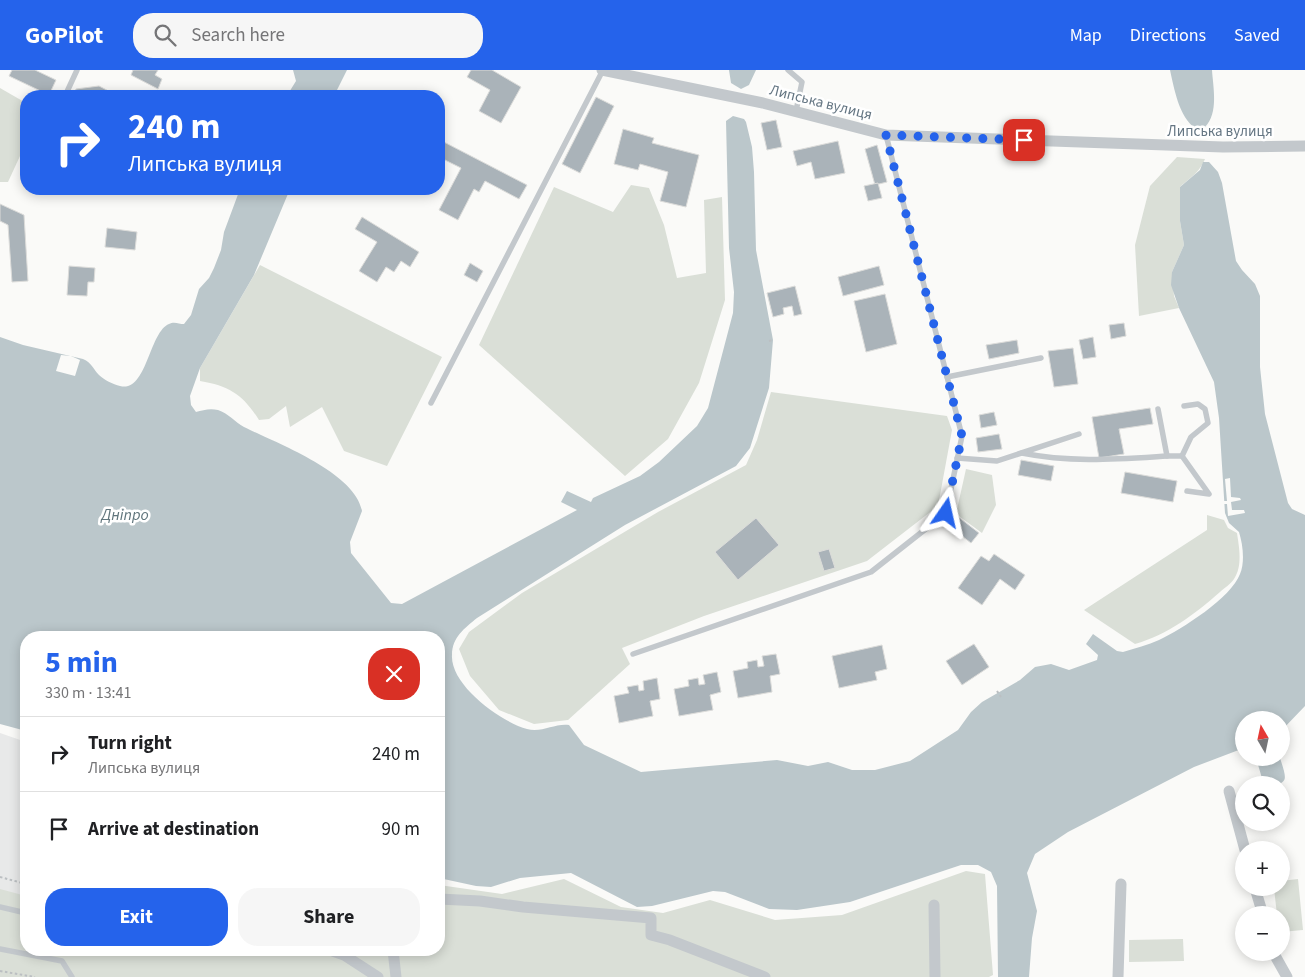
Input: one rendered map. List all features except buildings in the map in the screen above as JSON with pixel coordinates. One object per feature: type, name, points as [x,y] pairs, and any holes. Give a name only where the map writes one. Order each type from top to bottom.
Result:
[{"type":"street","name":"Липська вулиця","points":[[603,70],[631,73],[763,103],[886,135],[1181,146],[1305,146]]},
{"type":"street","points":[[1229,791],[1243,841]]},
{"type":"street","points":[[1118,977],[1121,884]]},
{"type":"street","points":[[445,899],[651,918],[651,934],[765,977]]},
{"type":"street","points":[[934,905],[935,977]]},
{"type":"street","points":[[346,956],[378,977]]},
{"type":"street","points":[[394,956],[396,977]]},
{"type":"street","points":[[1278,961],[1287,977]]},
{"type":"lane","points":[[67,90],[77,70]]},
{"type":"lane","points":[[431,403],[603,70]]},
{"type":"lane","points":[[788,70],[802,82],[796,111]]},
{"type":"lane","points":[[633,654],[871,572],[946,513],[962,436],[886,135]]},
{"type":"lane","points":[[947,377],[1041,358]]},
{"type":"lane","points":[[1182,456],[1191,437],[1208,423],[1205,409],[1198,404],[1184,406]]},
{"type":"lane","points":[[1158,410],[1167,456]]},
{"type":"lane","points":[[957,458],[997,461],[1079,434]]},
{"type":"lane","points":[[1022,453],[1052,459],[1081,460],[1182,456]]},
{"type":"lane","points":[[1182,456],[1209,494],[1187,491]]},
{"type":"lane","points":[[0,907],[20,912]]},
{"type":"lane","points":[[0,950],[20,954]]},
{"type":"lane","points":[[34,956],[62,961],[72,977]]},
{"type":"path","points":[[769,341],[773,340]]},
{"type":"path","points":[[997,691],[1001,697]]},
{"type":"path","points":[[0,877],[20,882]]},
{"type":"path","points":[[0,970],[35,977]]},
{"type":"shaded area","points":[[0,88],[20,100],[20,156],[8,182],[0,182]]},
{"type":"shaded area","points":[[1177,157],[1205,159],[1197,171],[1180,187],[1180,221],[1184,245],[1172,272],[1174,296],[1179,308],[1139,316],[1135,245],[1150,186]]},
{"type":"shaded area","points":[[631,185],[649,188],[664,225],[677,278],[706,273],[704,200],[722,197],[725,300],[699,383],[668,439],[625,476],[479,345],[554,187],[613,212]]},
{"type":"shaded area","points":[[260,265],[442,357],[387,466],[344,451],[322,407],[290,427],[286,406],[269,419],[259,420],[247,404],[235,393],[220,386],[200,381],[200,368]]},
{"type":"shaded area","points":[[771,392],[947,416],[952,430],[938,506],[867,561],[704,616],[622,648],[630,664],[568,720],[534,724],[499,710],[470,676],[459,649],[469,632],[522,593],[658,512],[746,465],[757,440]]},
{"type":"shaded area","points":[[966,469],[992,475],[996,505],[982,533],[956,514]]},
{"type":"shaded area","points":[[1207,515],[1224,520],[1228,528],[1237,533],[1239,568],[1233,581],[1201,608],[1180,623],[1158,635],[1135,644],[1084,610],[1207,530]]},
{"type":"shaded area","points":[[0,733],[20,740],[20,956],[0,977]]},
{"type":"shaded area","points":[[966,871],[985,874],[993,975],[989,977],[0,977],[0,889],[20,894],[20,956],[445,956],[445,886],[502,894],[564,879],[621,907],[663,913],[710,900],[775,920],[842,915]]},
{"type":"shaded area","points":[[1298,879],[1303,930],[1290,931],[1290,906],[1276,906],[1275,896],[1290,896],[1290,880]]},
{"type":"shaded area","points":[[1183,939],[1184,961],[1129,962],[1129,940]]},
{"type":"water","points":[[293,70],[347,70],[337,90],[290,90],[296,81]]},
{"type":"water","points":[[729,70],[756,70],[749,85],[741,89],[731,83]]},
{"type":"water","points":[[1170,70],[1212,70],[1214,107],[1205,127],[1195,128],[1185,117],[1178,102]]},
{"type":"water","name":"Дніпро","points":[[733,116],[744,119],[746,122],[752,147],[756,250],[773,340],[769,388],[750,448],[736,466],[625,525],[477,618],[468,625],[454,643],[452,655],[454,667],[468,690],[479,701],[504,719],[533,730],[569,725],[584,745],[641,772],[777,760],[808,766],[828,762],[852,770],[875,770],[910,761],[958,730],[971,712],[982,702],[1020,680],[1035,667],[1051,664],[1069,670],[1097,660],[1098,655],[1086,644],[1093,634],[1117,651],[1123,652],[1146,645],[1159,640],[1205,612],[1227,593],[1235,583],[1242,569],[1242,548],[1239,532],[1229,523],[1225,513],[1219,418],[1214,382],[1179,308],[1171,285],[1172,272],[1184,245],[1180,221],[1180,187],[1200,170],[1203,162],[1209,162],[1218,172],[1222,183],[1236,261],[1255,284],[1260,296],[1260,367],[1265,414],[1288,503],[1292,509],[1305,515],[1305,706],[1290,722],[1290,711],[1235,711],[1235,751],[1194,767],[1068,832],[1035,854],[1027,873],[1037,911],[1032,938],[1029,977],[998,977],[997,886],[991,872],[978,865],[961,865],[850,902],[797,910],[769,909],[725,892],[713,891],[652,906],[637,907],[571,873],[520,878],[491,887],[445,879],[445,631],[20,631],[20,729],[0,724],[0,337],[23,345],[83,359],[106,380],[120,386],[129,386],[142,372],[162,329],[171,323],[184,324],[191,315],[199,289],[209,278],[214,268],[221,250],[224,232],[238,195],[287,195],[254,275],[200,368],[190,396],[191,405],[196,412],[209,409],[222,411],[244,427],[312,460],[345,484],[356,497],[362,511],[350,542],[351,553],[391,603],[402,604],[577,510],[561,502],[567,491],[591,502],[593,498],[640,476],[659,462],[697,426],[708,408],[733,313],[734,292],[729,248],[726,121]]},
{"type":"water","points":[[1258,766],[1282,766],[1285,776],[1261,776]]},
{"type":"pier","points":[[61,355],[71,356],[80,360],[75,376],[56,371]]},
{"type":"pier","points":[[1230,478],[1231,497],[1240,498],[1241,500],[1231,502],[1232,510],[1244,510],[1245,513],[1228,516],[1227,504],[1224,504],[1224,501],[1227,501],[1225,479]]},
{"type":"route","points":[[946,513],[962,436],[886,135],[1024,140]]}]
